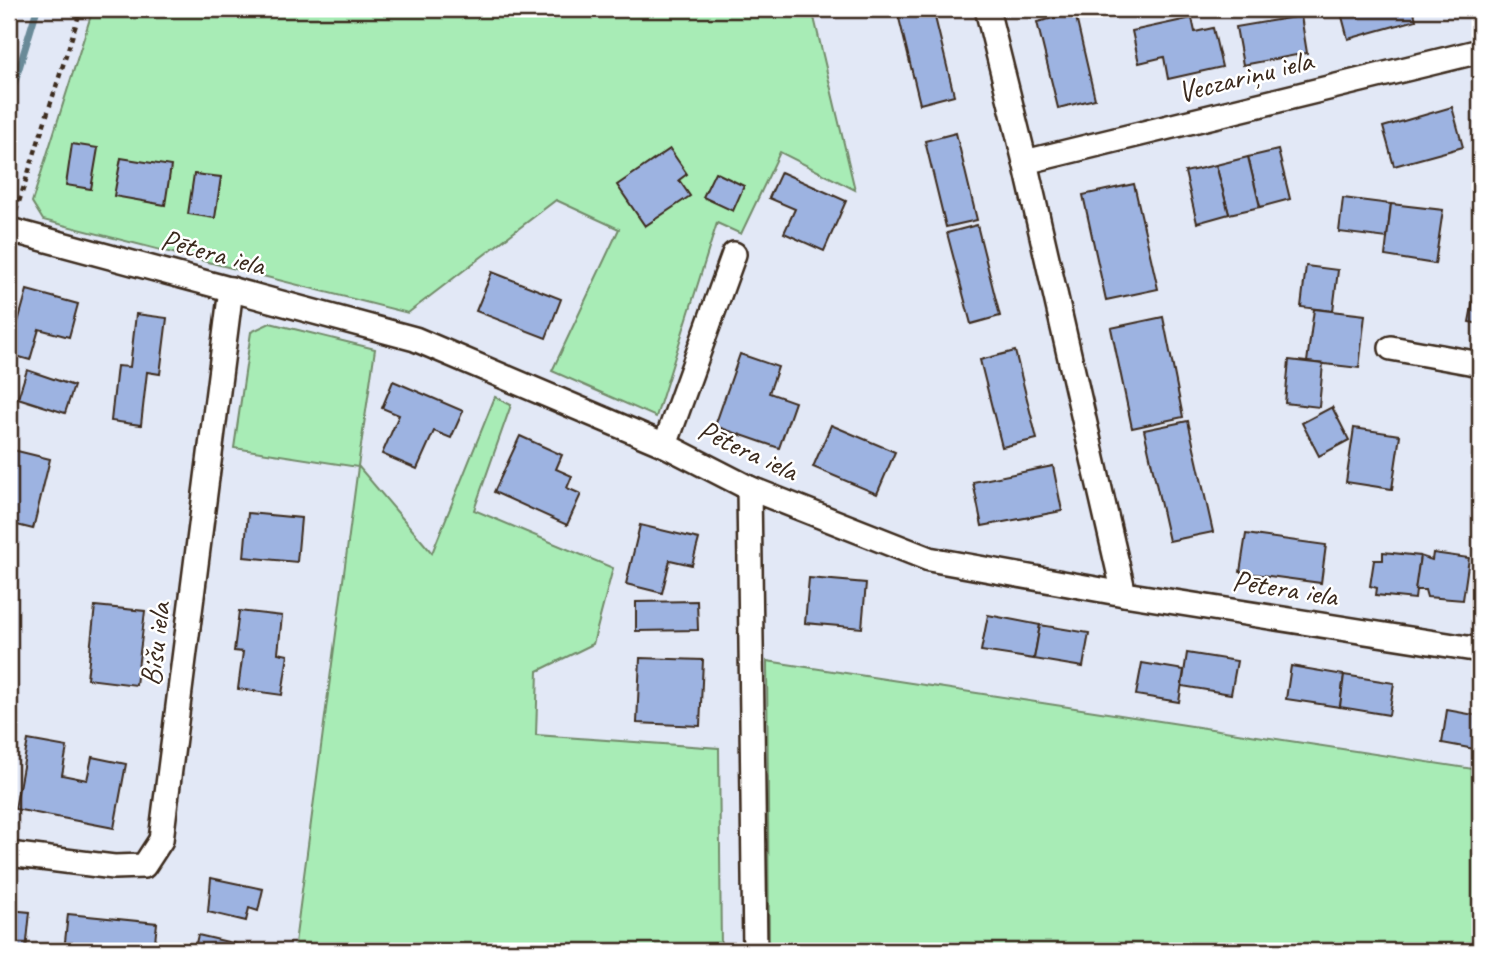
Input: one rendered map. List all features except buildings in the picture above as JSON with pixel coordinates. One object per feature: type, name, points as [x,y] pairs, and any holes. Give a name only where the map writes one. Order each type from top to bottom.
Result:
[{"type":"street","points":[[987,9],[1026,162],[1124,594]]},
{"type":"street","name":"Veczariņu iela","points":[[1026,162],[1480,51]]},
{"type":"street","name":"Pētera iela","points":[[9,231],[415,339],[666,445],[749,488],[929,559],[1124,594],[1480,650]]},
{"type":"street","points":[[666,445],[734,254]]},
{"type":"street","name":"Bišu iela","points":[[9,854],[114,867],[144,866],[161,840],[231,289]]},
{"type":"street","points":[[1391,348],[1480,364]]},
{"type":"street","points":[[749,488],[755,951]]},
{"type":"path","points":[[9,231],[81,9]]},
{"type":"green space","points":[[93,9],[812,9],[855,190],[780,152],[741,234],[717,223],[656,417],[552,371],[619,229],[556,200],[408,313],[43,220],[32,202]]},
{"type":"green space","points":[[270,323],[375,349],[358,466],[432,553],[495,397],[511,405],[474,510],[613,568],[593,644],[538,671],[536,735],[719,748],[721,951],[294,951],[358,467],[234,448],[251,332]]},
{"type":"green space","points":[[767,661],[1480,770],[1480,951],[769,951]]},
{"type":"waterway","points":[[9,101],[37,9]]}]
